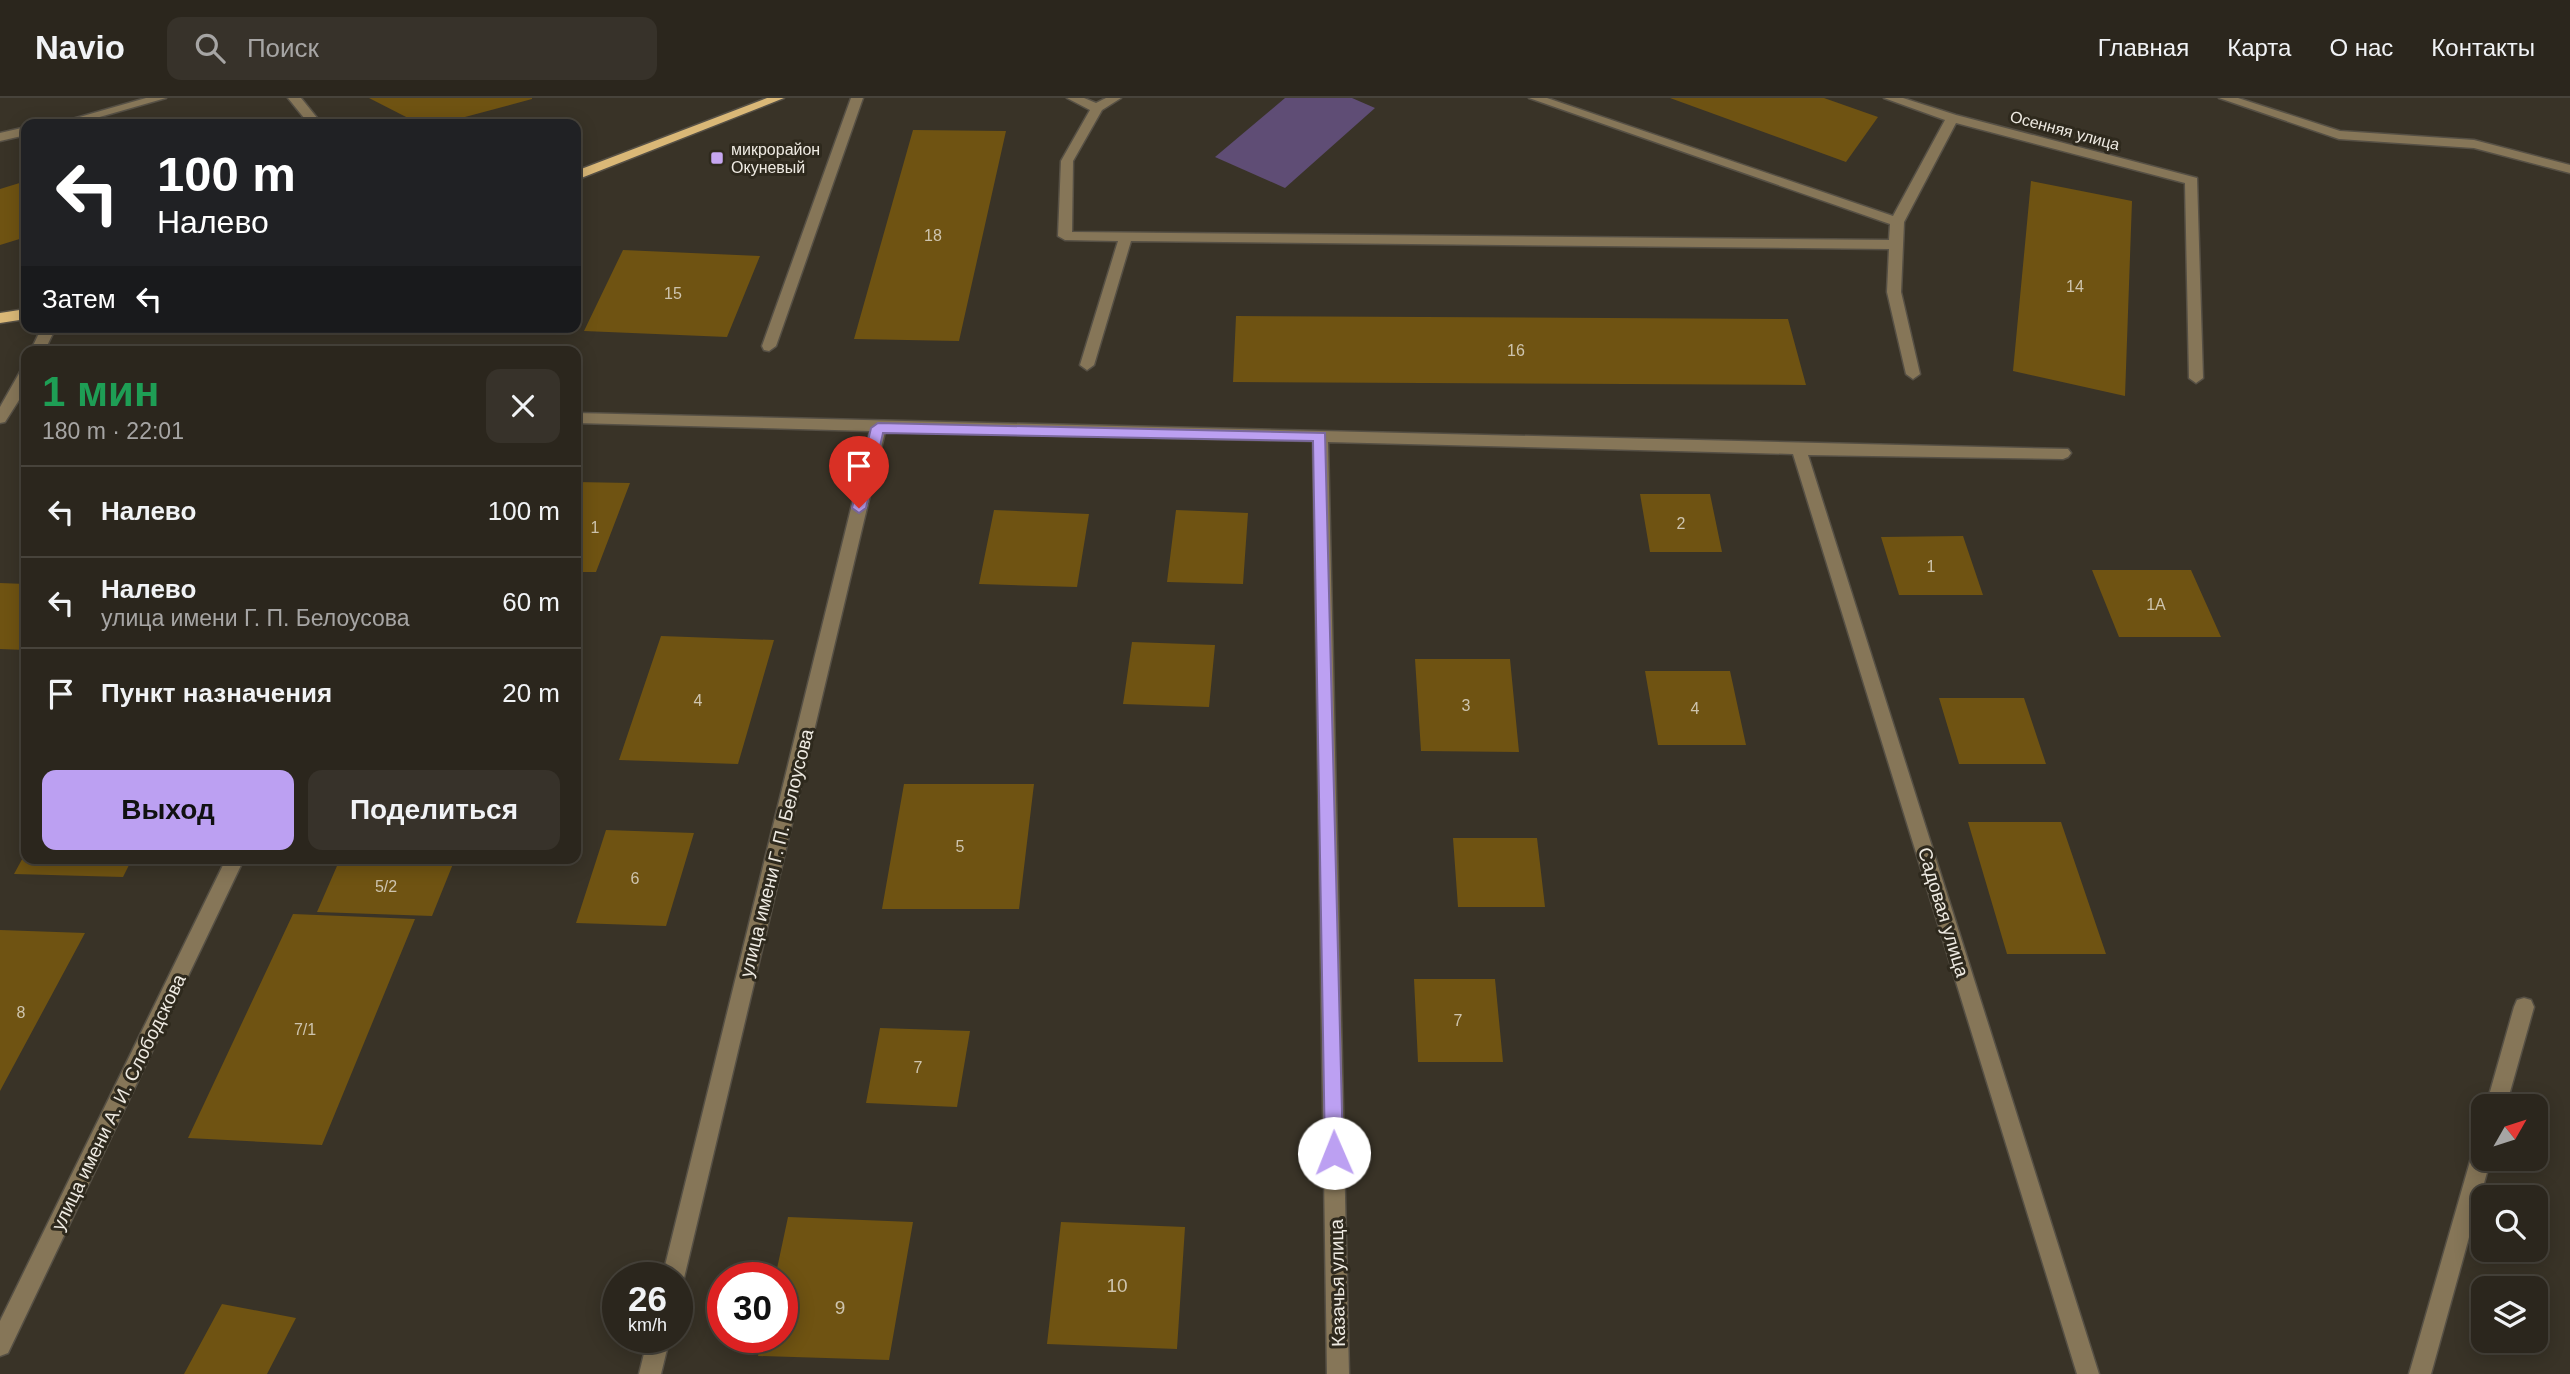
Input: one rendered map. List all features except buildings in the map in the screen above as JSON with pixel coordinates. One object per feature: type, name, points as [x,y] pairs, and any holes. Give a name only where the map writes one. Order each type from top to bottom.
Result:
[{"type":"main road","points":[[581,174],[778,98]]},
{"type":"main road","points":[[0,318],[21,315]]},
{"type":"street","points":[[80,119],[160,98]]},
{"type":"street","points":[[294,98],[312,119]]},
{"type":"street","points":[[769,346],[857,98]]},
{"type":"street","points":[[1073,98],[1097,108]]},
{"type":"street","points":[[1115,98],[1097,108],[1067,161],[1065,236],[1896,245]]},
{"type":"street","points":[[1535,98],[1897,222]]},
{"type":"street","name":"Осенняя улица","points":[[1890,98],[1952,118],[2192,181],[2196,378]]},
{"type":"street","points":[[2225,98],[2339,135],[2474,145],[2570,169]]},
{"type":"street","points":[[1913,374],[1894,292],[1897,222],[1952,118]]},
{"type":"street","points":[[0,137],[21,132]]},
{"type":"street","points":[[1087,365],[1126,236]]},
{"type":"street","points":[[0,418],[20,401]]},
{"type":"street","points":[[581,418],[1799,450],[2063,453]]},
{"type":"street","name":"улица имени Г. П. Белоусова","points":[[677,1262],[878,428]]},
{"type":"street","name":"Казачья улица","points":[[1320,436],[1338,1374]]},
{"type":"street","name":"Садовая улица","points":[[1799,450],[2088,1374]]},
{"type":"street","name":"улица имени А. И. Слободскова","points":[[0,1345],[233,864]]},
{"type":"street","points":[[2499,1094],[2524,1007]]},
{"type":"street","points":[[2420,1374],[2477,1171]]},
{"type":"street","points":[[650,1374],[655,1353]]},
{"type":"shaded area","points":[[1285,98],[1352,98],[1375,108],[1285,188],[1215,157]]},
{"type":"place","name":"микрорайон Окуневый","points":[[717,158]]},
{"type":"route","points":[[859,508],[878,428],[1320,436],[1334,1153]]}]
